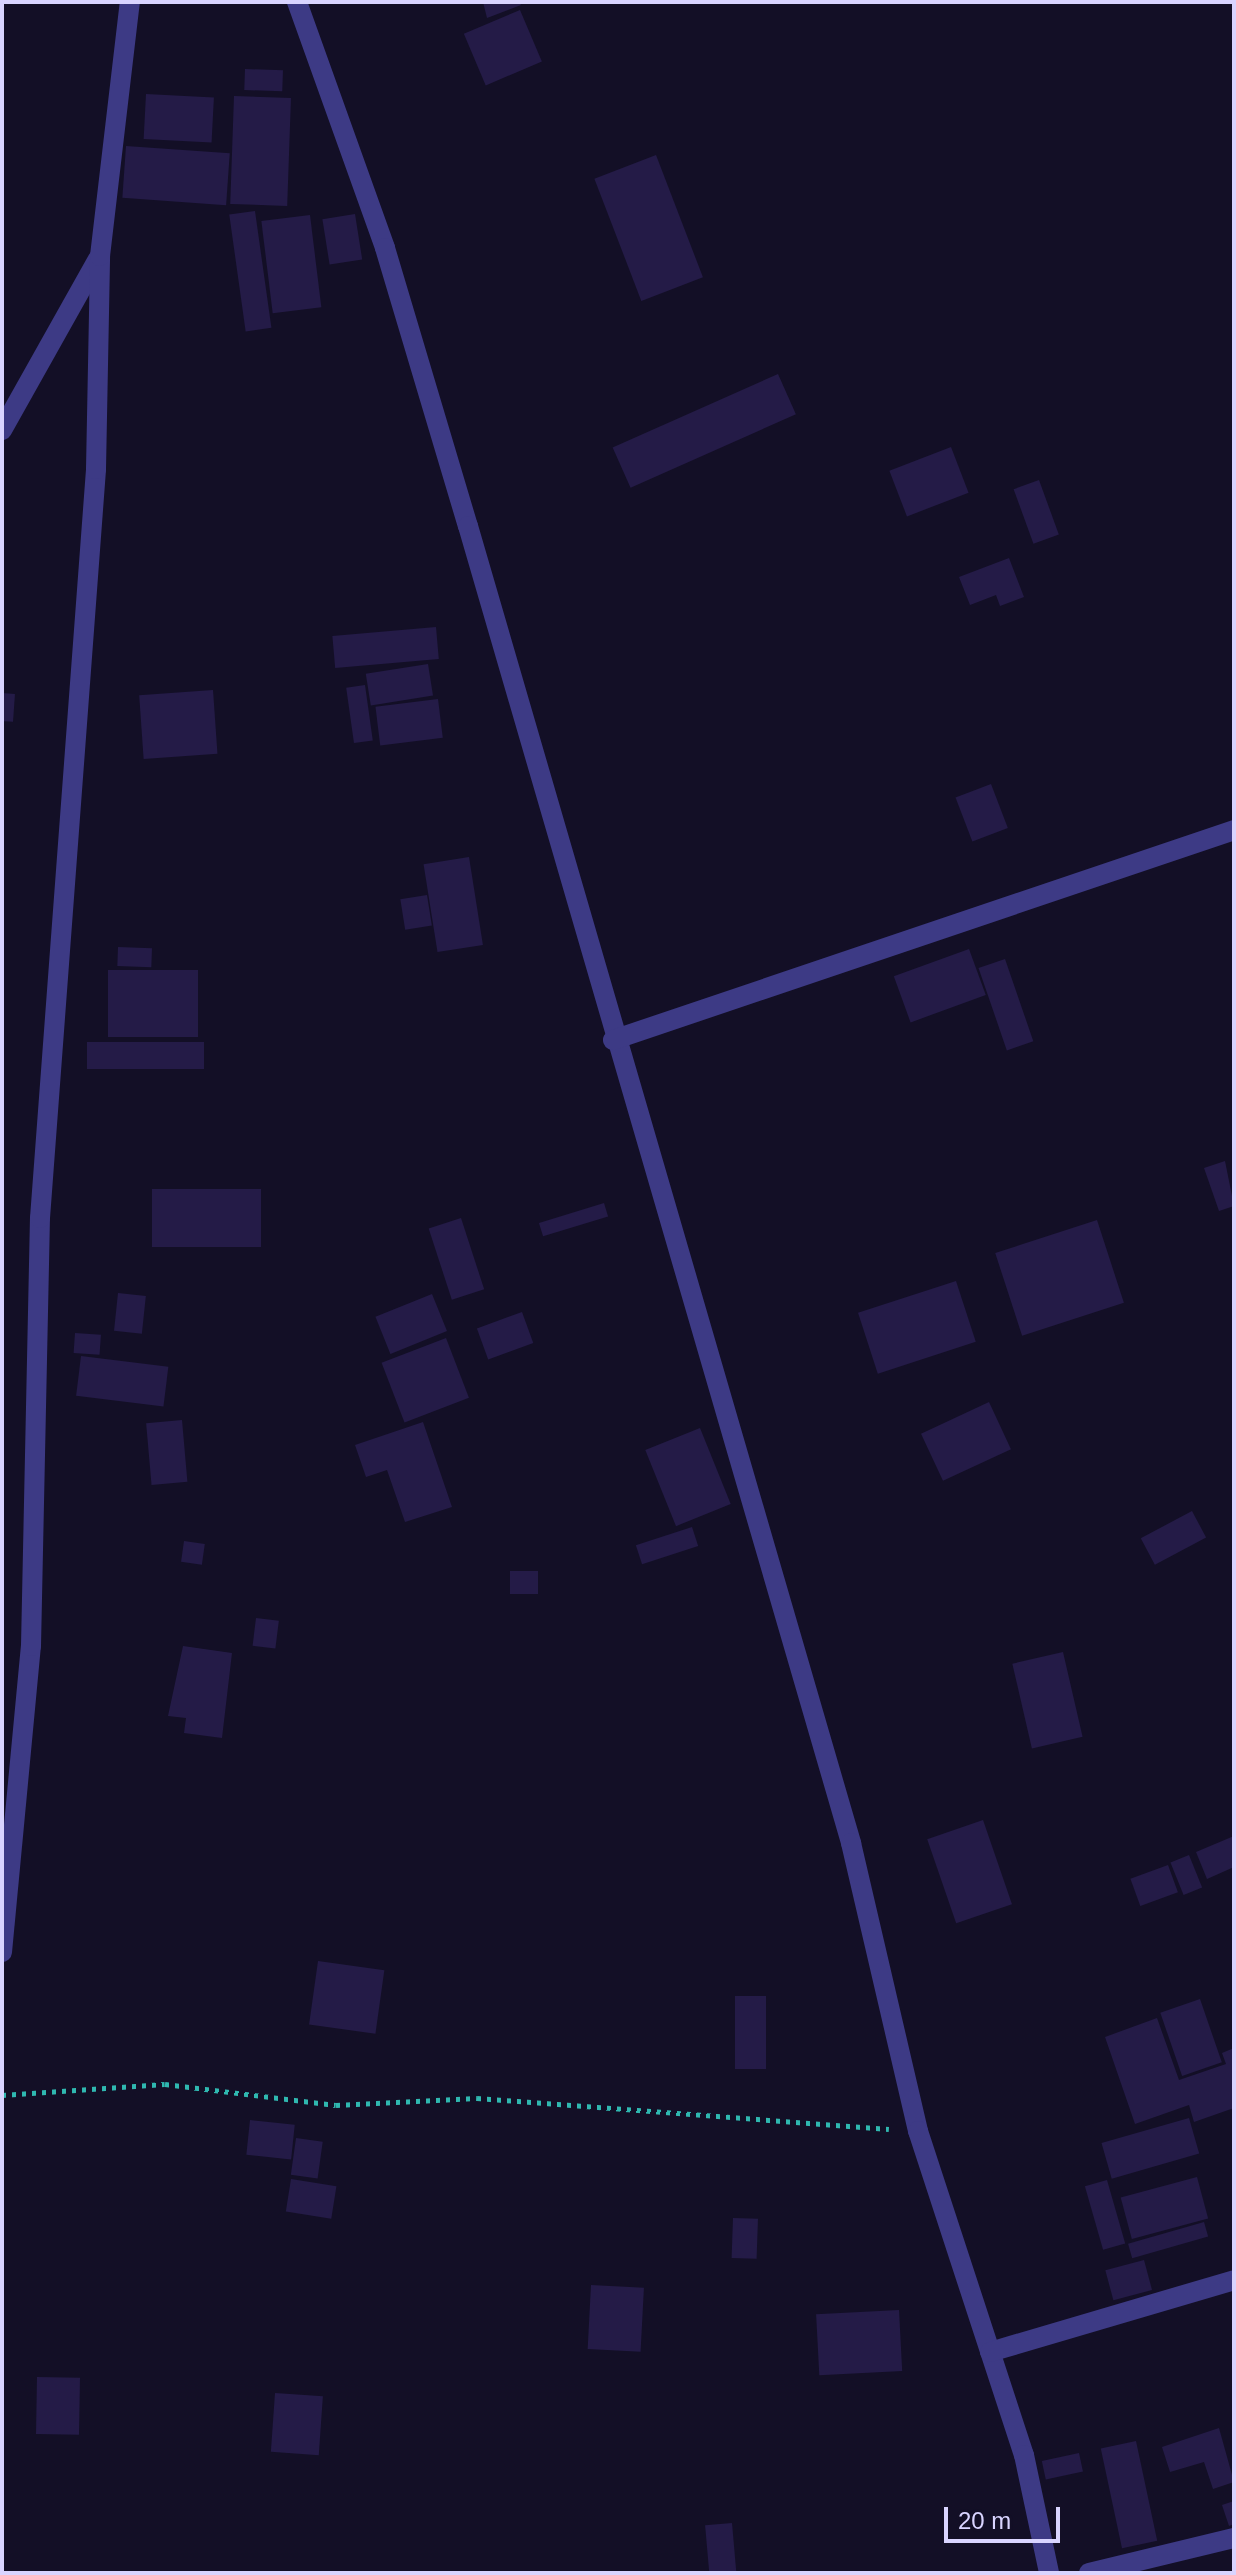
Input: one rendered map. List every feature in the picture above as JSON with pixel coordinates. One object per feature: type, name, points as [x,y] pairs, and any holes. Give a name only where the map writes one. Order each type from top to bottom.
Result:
[{"type":"street","points":[[2,1952],[31,1646],[40,1218],[96,469],[100,256],[130,2]]},
{"type":"street","points":[[297,2],[385,248],[613,1040],[851,1843],[918,2131],[1024,2455],[1049,2573]]},
{"type":"street","points":[[2,430],[100,256]]},
{"type":"street","points":[[613,1040],[1234,830]]},
{"type":"street","points":[[990,2352],[1234,2280]]},
{"type":"street","points":[[1089,2573],[1234,2538]]},
{"type":"path","points":[[2,2095],[165,2084],[336,2105],[477,2098],[918,2131]]},
{"type":"building","points":[[483,2],[519,2],[521,5],[487,18]]},
{"type":"building","points":[[520,10],[542,62],[486,85],[464,34]]},
{"type":"building","points":[[245,69],[283,70],[282,91],[244,90]]},
{"type":"building","points":[[146,94],[214,98],[212,142],[144,139]]},
{"type":"building","points":[[234,96],[291,98],[287,206],[230,204]]},
{"type":"building","points":[[126,146],[230,153],[226,205],[122,198]]},
{"type":"building","points":[[656,155],[703,277],[641,301],[594,179]]},
{"type":"building","points":[[255,211],[271,328],[246,331],[229,215]]},
{"type":"building","points":[[355,214],[362,259],[330,265],[322,219]]},
{"type":"building","points":[[310,215],[321,307],[273,313],[261,221]]},
{"type":"building","points":[[778,374],[796,414],[631,488],[613,448]]},
{"type":"building","points":[[951,447],[969,493],[907,516],[889,471]]},
{"type":"building","points":[[1039,480],[1059,535],[1033,544],[1014,489]]},
{"type":"building","points":[[1009,558],[1024,597],[1000,606],[996,595],[970,605],[959,577]]},
{"type":"building","points":[[436,627],[439,659],[335,668],[332,636]]},
{"type":"building","points":[[428,664],[433,696],[371,705],[366,674]]},
{"type":"building","points":[[365,685],[373,740],[354,743],[346,688]]},
{"type":"building","points":[[213,690],[217,754],[144,759],[139,695]]},
{"type":"building","points":[[2,693],[15,694],[13,722],[2,721]]},
{"type":"building","points":[[438,699],[443,738],[380,745],[375,707]]},
{"type":"building","points":[[991,784],[1008,828],[972,841],[956,798]]},
{"type":"building","points":[[469,857],[483,945],[437,952],[424,864]]},
{"type":"building","points":[[427,895],[432,926],[405,930],[400,899]]},
{"type":"building","points":[[118,947],[152,948],[151,967],[117,966]]},
{"type":"building","points":[[969,949],[986,995],[911,1022],[894,976]]},
{"type":"building","points":[[1005,959],[1033,1041],[1007,1050],[979,968]]},
{"type":"building","points":[[108,970],[198,970],[198,1037],[108,1037]]},
{"type":"building","points":[[87,1042],[204,1042],[204,1069],[87,1069]]},
{"type":"building","points":[[1225,1161],[1234,1206],[1219,1211],[1204,1168]]},
{"type":"building","points":[[152,1189],[261,1189],[261,1247],[152,1247]]},
{"type":"building","points":[[604,1203],[608,1216],[543,1236],[539,1223]]},
{"type":"building","points":[[461,1218],[484,1289],[452,1300],[429,1229]]},
{"type":"building","points":[[1097,1220],[1124,1303],[1022,1336],[995,1253]]},
{"type":"building","points":[[956,1281],[976,1342],[878,1374],[858,1313]]},
{"type":"building","points":[[118,1293],[146,1296],[142,1334],[114,1331]]},
{"type":"building","points":[[432,1294],[447,1331],[390,1354],[375,1317]]},
{"type":"building","points":[[522,1312],[533,1343],[488,1359],[477,1328]]},
{"type":"building","points":[[75,1333],[101,1335],[100,1355],[74,1353]]},
{"type":"building","points":[[446,1338],[469,1398],[405,1422],[382,1363]]},
{"type":"building","points":[[81,1356],[168,1367],[163,1406],[76,1396]]},
{"type":"building","points":[[989,1402],[1011,1449],[943,1481],[921,1434]]},
{"type":"building","points":[[182,1420],[187,1482],[152,1485],[146,1423]]},
{"type":"building","points":[[423,1422],[452,1507],[405,1522],[387,1470],[366,1477],[355,1445]]},
{"type":"building","points":[[700,1428],[731,1504],[676,1526],[645,1450]]},
{"type":"building","points":[[1192,1511],[1206,1537],[1155,1565],[1141,1538]]},
{"type":"building","points":[[692,1527],[698,1546],[642,1564],[636,1545]]},
{"type":"building","points":[[184,1541],[205,1544],[202,1565],[181,1562]]},
{"type":"building","points":[[510,1571],[538,1571],[538,1594],[510,1594]]},
{"type":"building","points":[[256,1618],[279,1621],[275,1649],[253,1646]]},
{"type":"building","points":[[183,1646],[232,1653],[222,1738],[184,1733],[186,1718],[168,1716]]},
{"type":"building","points":[[1063,1652],[1083,1737],[1032,1748],[1012,1664]]},
{"type":"building","points":[[983,1820],[1012,1904],[956,1923],[927,1839]]},
{"type":"building","points":[[1234,1836],[1234,1867],[1207,1879],[1196,1852]]},
{"type":"building","points":[[1189,1855],[1202,1887],[1184,1895],[1170,1862]]},
{"type":"building","points":[[1168,1865],[1178,1892],[1140,1906],[1130,1879]]},
{"type":"building","points":[[318,1961],[384,1970],[375,2034],[309,2024]]},
{"type":"building","points":[[735,1996],[766,1996],[766,2069],[735,2069]]},
{"type":"building","points":[[1200,1999],[1222,2062],[1182,2076],[1160,2013]]},
{"type":"building","points":[[1157,2018],[1179,2080],[1226,2064],[1222,2053],[1234,2048],[1234,2108],[1194,2122],[1189,2105],[1135,2124],[1105,2037]]},
{"type":"building","points":[[1189,2118],[1199,2154],[1112,2179],[1102,2143]]},
{"type":"building","points":[[250,2120],[295,2125],[291,2160],[246,2155]]},
{"type":"building","points":[[296,2138],[323,2142],[318,2178],[291,2175]]},
{"type":"building","points":[[1197,2177],[1208,2219],[1132,2239],[1121,2197]]},
{"type":"building","points":[[291,2179],[336,2186],[331,2219],[286,2212]]},
{"type":"building","points":[[1107,2180],[1125,2243],[1103,2250],[1085,2186]]},
{"type":"building","points":[[733,2218],[758,2219],[757,2259],[732,2258]]},
{"type":"building","points":[[1204,2222],[1208,2236],[1132,2258],[1128,2244]]},
{"type":"building","points":[[1144,2260],[1152,2290],[1113,2300],[1105,2270]]},
{"type":"building","points":[[591,2285],[644,2288],[641,2352],[588,2349]]},
{"type":"building","points":[[899,2310],[902,2371],[819,2375],[816,2314]]},
{"type":"building","points":[[37,2377],[80,2378],[79,2435],[36,2434]]},
{"type":"building","points":[[275,2393],[323,2396],[319,2455],[271,2452]]},
{"type":"building","points":[[1219,2428],[1234,2482],[1213,2489],[1204,2462],[1170,2472],[1162,2447]]},
{"type":"building","points":[[1136,2441],[1157,2541],[1122,2548],[1101,2448]]},
{"type":"building","points":[[1079,2453],[1083,2472],[1046,2479],[1042,2461]]},
{"type":"building","points":[[1234,2501],[1234,2524],[1229,2526],[1222,2505]]},
{"type":"building","points":[[732,2523],[736,2573],[709,2573],[705,2525]]}]
